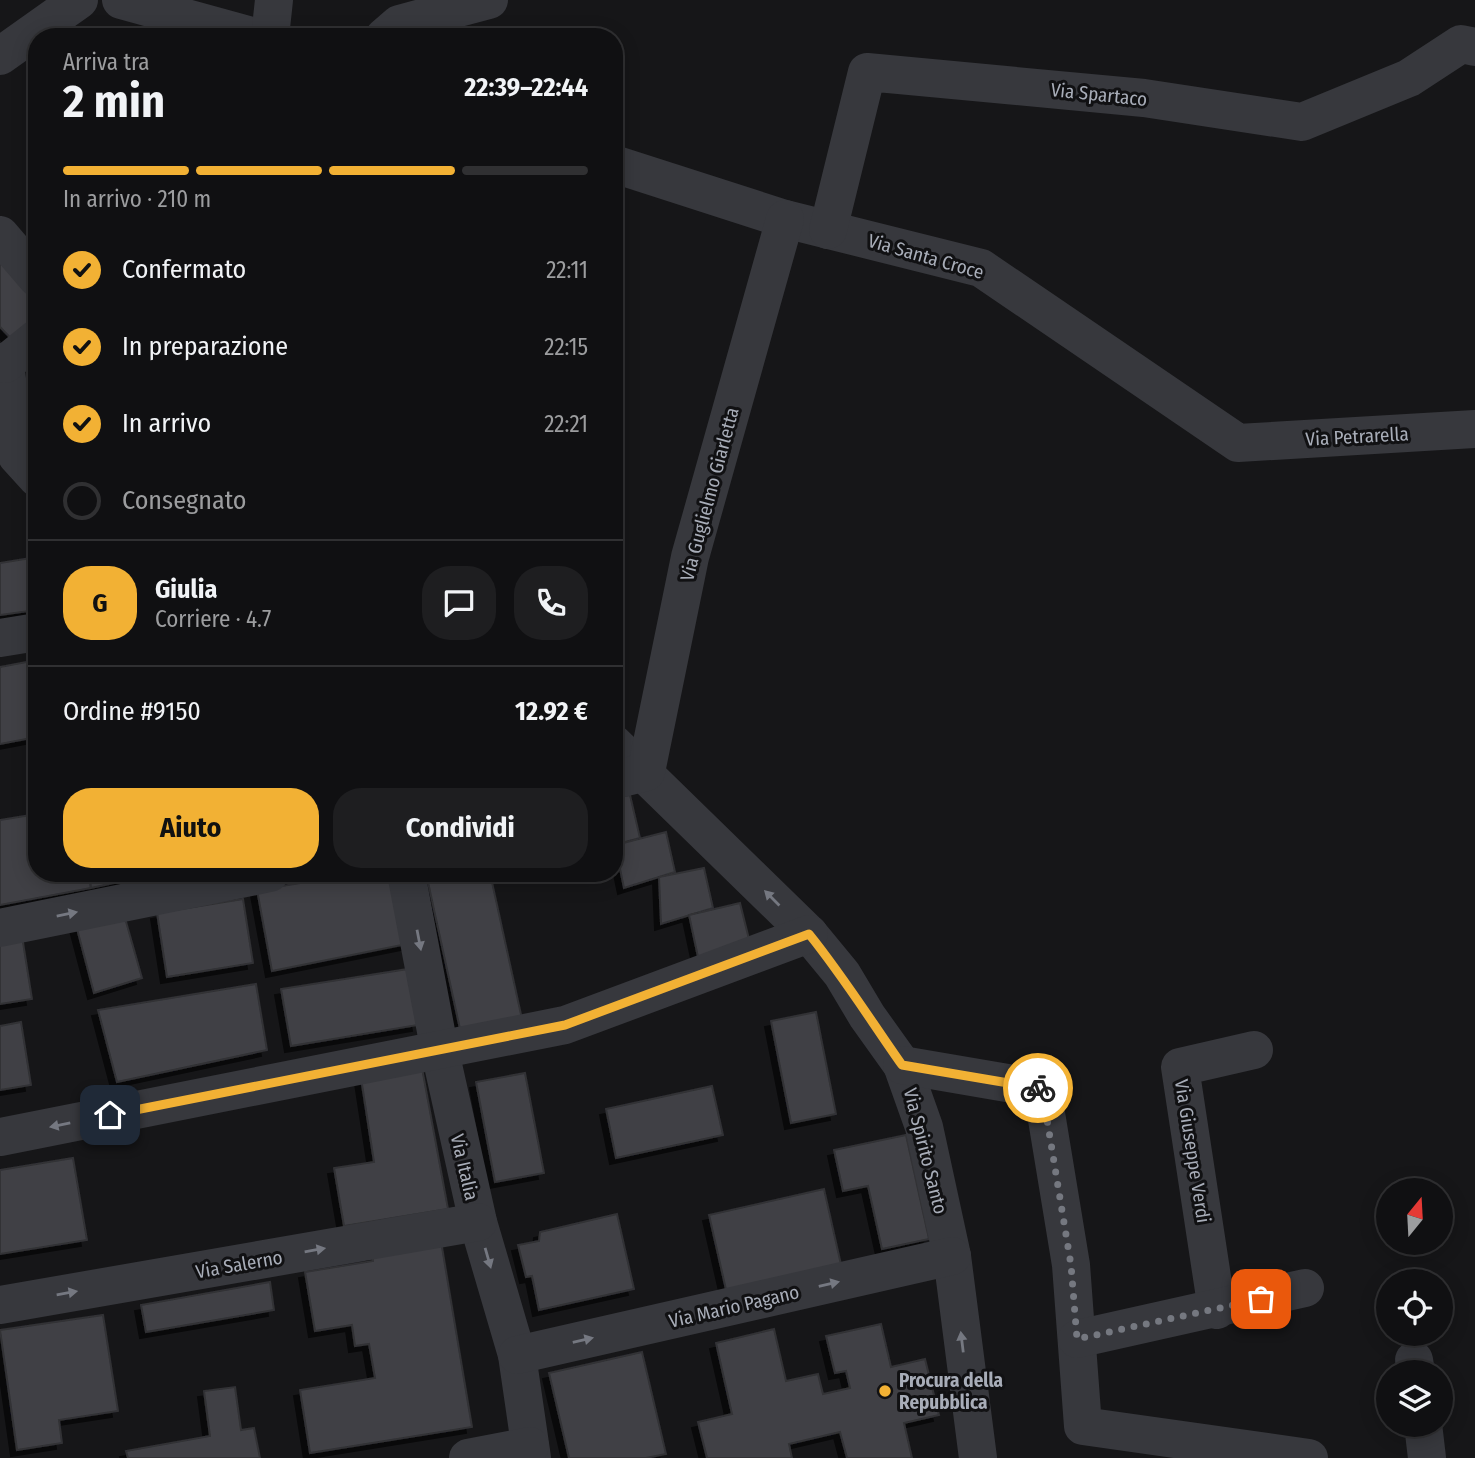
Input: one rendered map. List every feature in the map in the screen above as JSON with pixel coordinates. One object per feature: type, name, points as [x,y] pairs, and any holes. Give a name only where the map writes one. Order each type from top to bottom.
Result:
[{"type":"street","points":[[40,28],[79,0]]},
{"type":"street","points":[[121,0],[222,28]]},
{"type":"street","points":[[271,28],[274,0]]},
{"type":"street","points":[[394,28],[399,24],[489,0]]},
{"type":"street","points":[[0,56],[28,36]]},
{"type":"street","name":"Via Spartaco","points":[[828,230],[867,72],[1144,98],[1302,122],[1409,78],[1461,44],[1475,47]]},
{"type":"street","name":"Via Santa Croce","points":[[623,167],[785,219],[981,268],[1238,443]]},
{"type":"street","name":"Via Guglielmo Giarletta","points":[[630,776],[785,219]]},
{"type":"street","points":[[0,235],[28,268]]},
{"type":"street","points":[[18,464],[3,363],[28,345]]},
{"type":"street","name":"Via Petrarella","points":[[1238,443],[1475,429]]},
{"type":"street","points":[[0,638],[28,633]]},
{"type":"street","name":"Via Spirito Santo","points":[[630,776],[809,934],[842,974],[867,1016],[902,1065],[924,1127],[952,1256],[978,1458]]},
{"type":"street","points":[[0,928],[226,882]]},
{"type":"street","name":"Via Italia","points":[[408,882],[439,1047],[478,1222],[517,1355],[531,1452]]},
{"type":"street","points":[[0,1137],[439,1047],[565,1025],[809,934]]},
{"type":"street","name":"Via Giuseppe Verdi","points":[[1217,1310],[1181,1067],[1254,1050]]},
{"type":"street","points":[[902,1065],[1042,1089],[1071,1265],[1083,1426],[1309,1458]]},
{"type":"street","name":"Via Salerno","points":[[0,1305],[478,1222]]},
{"type":"street","name":"Via Mario Pagano","points":[[517,1355],[952,1256]]},
{"type":"street","points":[[1077,1339],[1217,1310],[1306,1288]]},
{"type":"street","points":[[1425,1437],[1427,1458]]},
{"type":"street","points":[[468,1458],[531,1452]]},
{"type":"building","points":[[0,260],[28,288],[28,340],[20,348],[0,327]]},
{"type":"building","points":[[28,558],[28,611],[0,615],[0,563]]},
{"type":"building","points":[[28,662],[28,739],[0,744],[0,667]]},
{"type":"building","points":[[630,795],[640,838],[623,843],[623,796]]},
{"type":"building","points":[[28,815],[28,882],[90,882],[91,888],[0,905],[0,820]]},
{"type":"building","points":[[666,832],[675,872],[624,888],[623,843]]},
{"type":"building","points":[[704,868],[713,908],[661,924],[659,877]]},
{"type":"building","points":[[90,882],[118,882],[91,888]]},
{"type":"building","points":[[306,882],[401,882],[412,943],[272,971],[257,890]]},
{"type":"building","points":[[428,882],[492,882],[522,1019],[460,1029]]},
{"type":"building","points":[[243,899],[253,963],[167,977],[157,913]]},
{"type":"building","points":[[740,903],[750,943],[698,957],[689,915]]},
{"type":"building","points":[[123,911],[142,978],[94,993],[76,925]]},
{"type":"building","points":[[22,936],[32,999],[0,1004],[0,940]]},
{"type":"building","points":[[408,969],[418,1025],[291,1046],[281,989]]},
{"type":"building","points":[[256,984],[267,1050],[117,1082],[98,1010]]},
{"type":"building","points":[[816,1012],[836,1114],[791,1123],[771,1021]]},
{"type":"building","points":[[21,1022],[31,1085],[0,1090],[0,1026]]},
{"type":"building","points":[[422,1068],[448,1209],[344,1226],[334,1168],[374,1162],[361,1078]]},
{"type":"building","points":[[525,1073],[544,1173],[495,1182],[476,1082]]},
{"type":"building","points":[[712,1086],[723,1135],[616,1158],[606,1109]]},
{"type":"building","points":[[906,1135],[929,1239],[882,1249],[868,1186],[843,1191],[834,1150]]},
{"type":"building","points":[[73,1158],[87,1240],[0,1254],[0,1170]]},
{"type":"building","points":[[824,1189],[842,1269],[727,1294],[709,1215]]},
{"type":"building","points":[[617,1214],[634,1289],[539,1310],[532,1276],[526,1277],[518,1245],[539,1241],[540,1232]]},
{"type":"building","points":[[440,1235],[472,1427],[310,1453],[300,1390],[375,1378],[369,1344],[355,1346],[352,1325],[315,1331],[305,1272],[373,1261],[371,1246]]},
{"type":"building","points":[[270,1282],[274,1310],[146,1332],[141,1305]]},
{"type":"building","points":[[103,1315],[118,1411],[59,1420],[62,1443],[17,1450],[0,1330]]},
{"type":"building","name":"Procura della Repubblica","points":[[881,1324],[891,1367],[925,1359],[939,1415],[904,1423],[912,1458],[847,1458],[840,1432],[789,1444],[792,1458],[707,1458],[698,1422],[732,1414],[716,1343],[774,1329],[786,1381],[818,1374],[823,1394],[850,1388],[846,1371],[835,1373],[826,1336]]},
{"type":"building","points":[[642,1352],[666,1454],[646,1458],[569,1458],[549,1373]]},
{"type":"building","points":[[235,1387],[241,1430],[254,1428],[260,1458],[128,1458],[126,1451],[210,1436],[204,1391]]},
{"type":"way so far","points":[[1038,1088],[1042,1089],[1071,1265],[1077,1339],[1261,1299]]},
{"type":"place","name":"Procura della Repubblica","points":[[885,1391]]},
{"type":"route","points":[[110,1115],[439,1047],[565,1025],[809,934],[842,974],[867,1016],[902,1065],[1038,1088]]}]
